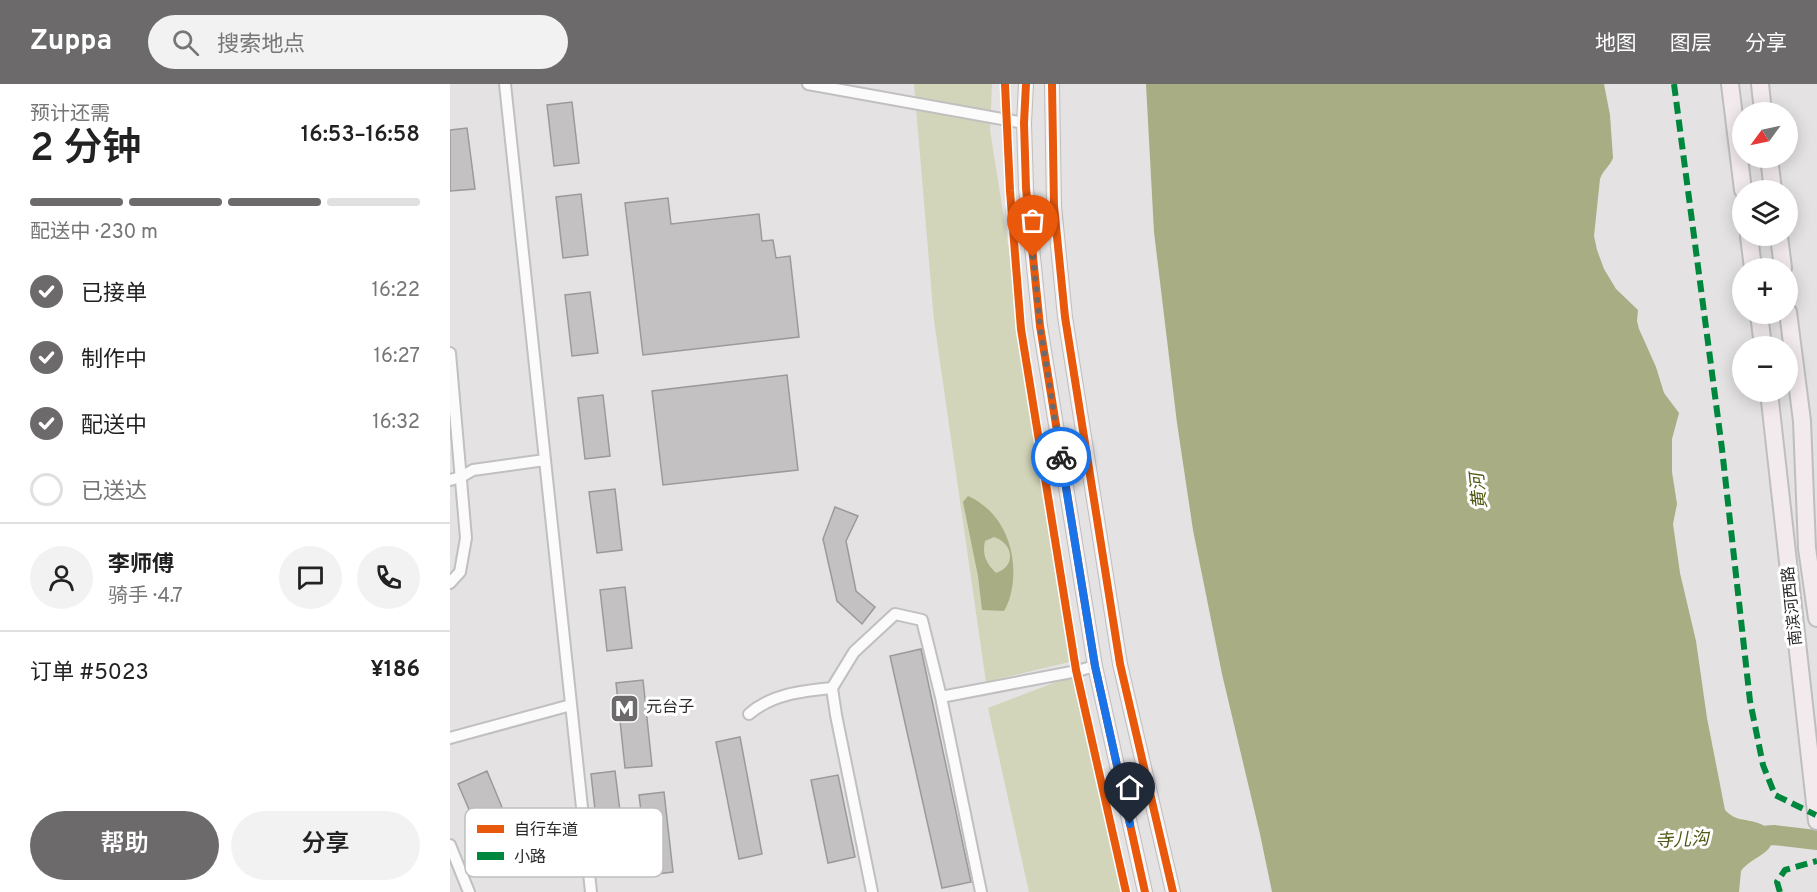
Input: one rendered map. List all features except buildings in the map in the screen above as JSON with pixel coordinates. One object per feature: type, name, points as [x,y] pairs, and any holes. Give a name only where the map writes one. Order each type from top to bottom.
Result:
[{"type":"highway","points":[[1730,84],[1742,180]]},
{"type":"highway","points":[[1760,84],[1762,102]]},
{"type":"highway","name":"南滨河西路","points":[[1790,324],[1802,422],[1808,548],[1817,618]]},
{"type":"highway","name":"南滨河西路","points":[[1770,402],[1817,818]]},
{"type":"main road","points":[[1026,84],[1024,123],[1026,188],[1040,326],[1095,666],[1145,892]]},
{"type":"main road","points":[[1052,84],[1054,206],[1065,317],[1120,664],[1173,892]]},
{"type":"street","points":[[505,84],[582,808]]},
{"type":"street","points":[[808,84],[1024,123]]},
{"type":"street","points":[[450,353],[456,478],[466,538],[460,572],[450,584]]},
{"type":"street","points":[[456,478],[473,470],[545,460]]},
{"type":"street","points":[[872,892],[832,688],[854,652],[895,614],[922,620],[941,697],[981,892]]},
{"type":"street","points":[[941,697],[1095,666]]},
{"type":"street","points":[[749,714],[762,702],[800,691],[832,688]]},
{"type":"street","points":[[450,738],[571,705]]},
{"type":"street","points":[[450,845],[469,892]]},
{"type":"street","points":[[589,877],[591,892]]},
{"type":"shaded area","points":[[914,84],[992,84],[990,130],[1074,661],[986,682],[934,320]]},
{"type":"shaded area","points":[[1077,674],[1123,892],[1029,892],[988,708]]},
{"type":"water","name":"黄河","points":[[1146,84],[1604,84],[1610,115],[1613,158],[1600,179],[1594,236],[1597,250],[1604,269],[1616,289],[1638,310],[1639,329],[1656,367],[1664,393],[1679,413],[1672,439],[1672,472],[1677,504],[1673,524],[1680,573],[1696,641],[1707,718],[1725,810],[1737,818],[1761,824],[1774,835],[1766,852],[1741,871],[1739,892],[1272,892],[1222,674],[1193,530],[1177,423],[1154,232]]},
{"type":"water","points":[[968,496],[989,510],[1004,530],[1009,542],[1013,580],[1004,611],[982,610],[978,576],[963,502]],"holes":[[[994,537],[1009,549],[1010,560],[1003,570],[996,573],[986,558],[984,546],[985,541]]]},
{"type":"waterway","name":"寺儿沟","points":[[1748,837],[1774,835],[1817,840]]},
{"type":"marked path","points":[[1674,84],[1722,449],[1750,701],[1763,765],[1775,795],[1816,815]]},
{"type":"marked path","points":[[1780,892],[1777,882],[1785,870],[1817,861]]},
{"type":"cycle path","points":[[1005,84],[1010,191],[1021,329],[1076,670],[1126,892]]},
{"type":"cycle path","points":[[1026,84],[1024,123],[1026,188],[1040,326],[1095,666],[1145,892]]},
{"type":"cycle path","points":[[1052,84],[1054,206],[1065,317],[1120,664],[1173,892]]},
{"type":"way so far","points":[[1033,257],[1040,326],[1061,457]]},
{"type":"place","name":"元台子","points":[[625,708]]},
{"type":"route","points":[[1061,457],[1095,666],[1130,824]]}]
